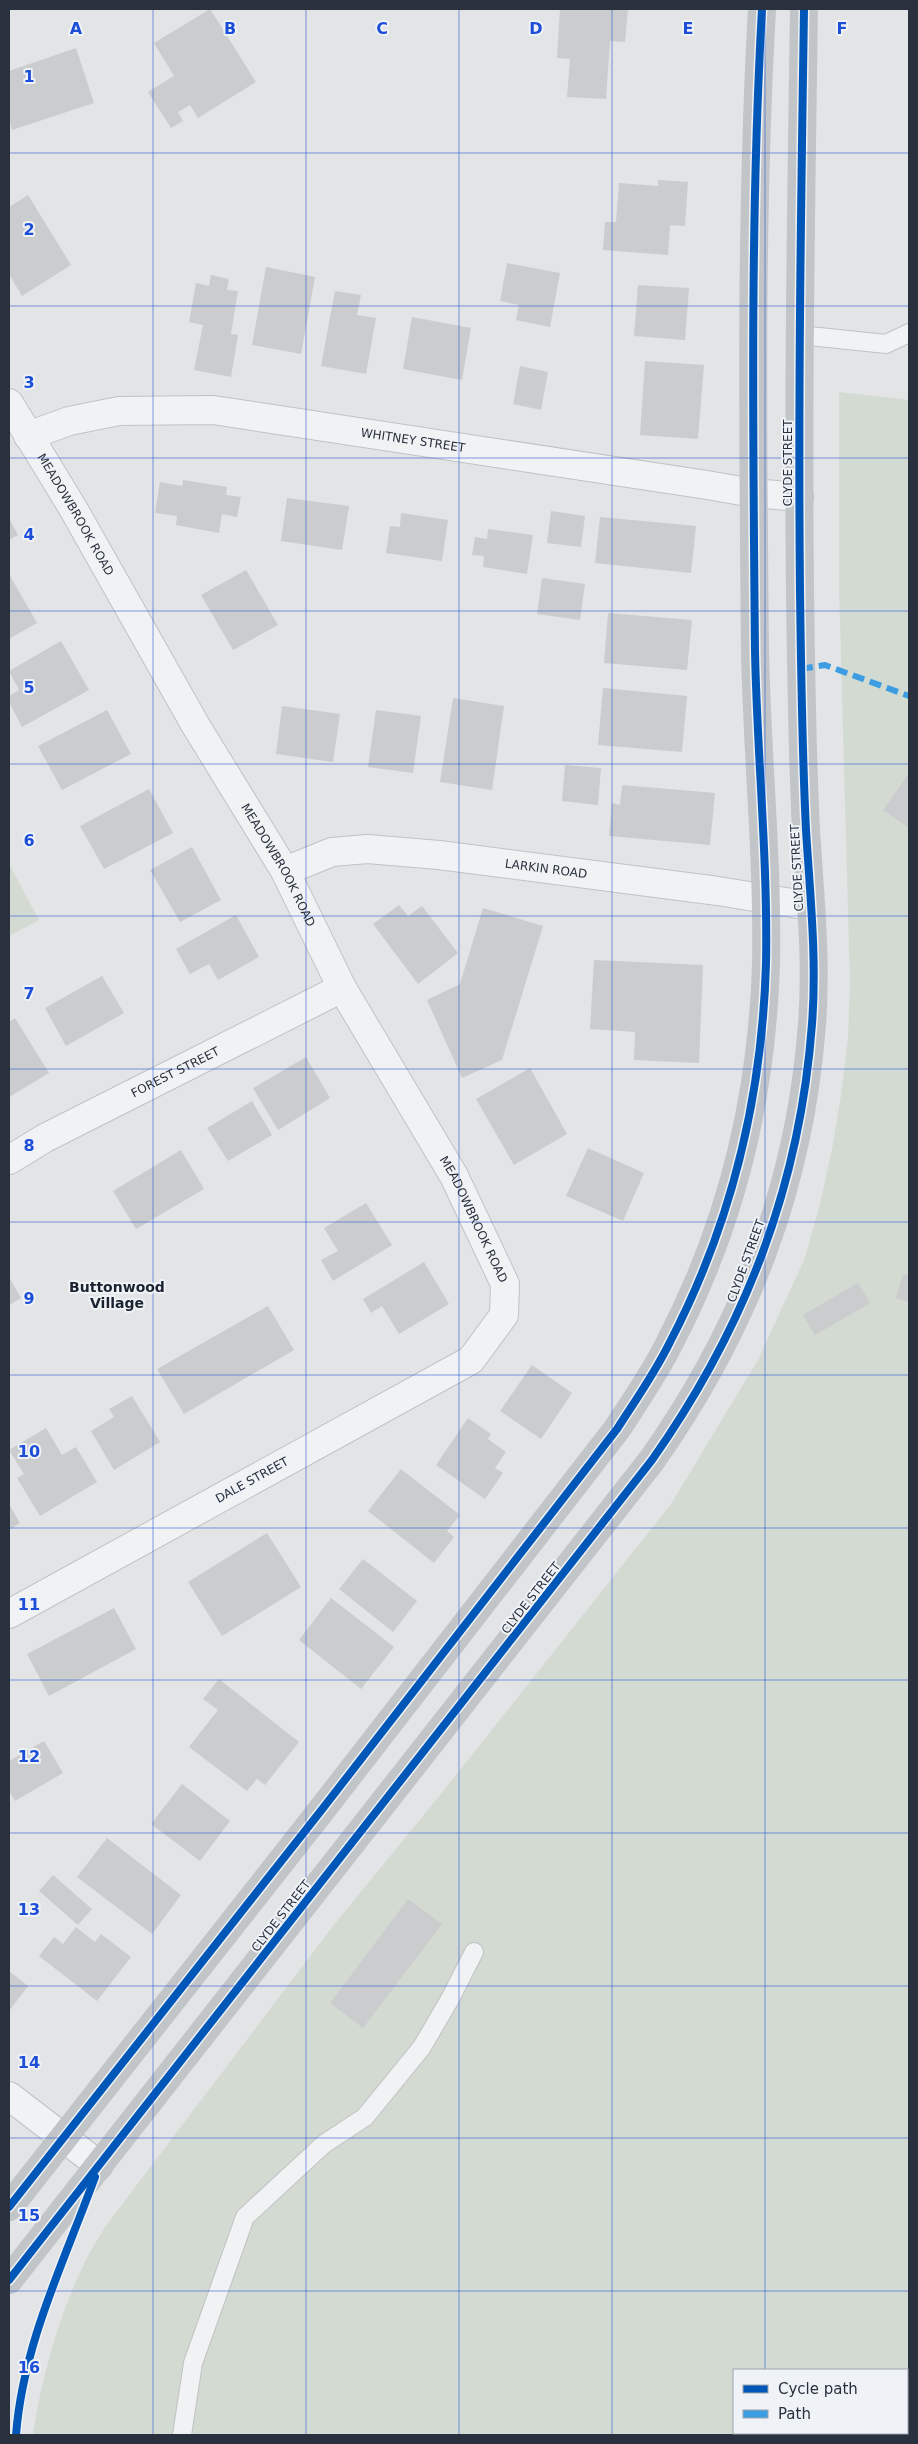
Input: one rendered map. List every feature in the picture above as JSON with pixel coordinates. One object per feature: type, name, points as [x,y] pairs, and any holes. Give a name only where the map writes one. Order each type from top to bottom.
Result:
[{"type":"main road","points":[[9,2207],[579,1480],[616,1429],[669,1345],[702,1274],[746,1142],[759,1059],[763,1016],[766,899],[756,668],[754,493],[755,239],[762,9]]},
{"type":"main road","name":"CLYDE STREET","points":[[9,2280],[622,1501],[676,1425],[711,1368],[748,1292],[794,1153],[802,1110],[812,1020],[810,906],[803,770],[799,497],[804,9]]},
{"type":"street","name":"MEADOWBROOK ROAD","points":[[9,403],[74,510],[196,726],[285,871],[342,988],[454,1176],[505,1284],[504,1315],[489,1338]]},
{"type":"street","name":"WHITNEY STREET","points":[[28,436],[69,421],[119,412],[213,410],[707,484],[754,493],[799,497]]},
{"type":"street","name":"LARKIN ROAD","points":[[285,871],[332,852],[367,849],[439,855],[810,906]]},
{"type":"street","name":"FOREST STREET","points":[[9,1160],[53,1134],[342,988]]},
{"type":"street","name":"DALE STREET","points":[[9,1614],[471,1360],[489,1338]]},
{"type":"street","points":[[9,2096],[99,2165]]},
{"type":"lane","points":[[800,335],[886,344],[909,334]]},
{"type":"lane","points":[[182,2435],[193,2363],[245,2217],[324,2144],[365,2117],[422,2047],[450,1999],[474,1952]]},
{"type":"shaded area","points":[[839,392],[909,400],[909,2435],[33,2435],[46,2370],[59,2326],[84,2264],[105,2227],[333,1926],[445,1789],[671,1504],[758,1360],[805,1258],[820,1204],[832,1150],[841,1095],[848,1039],[850,983],[839,583]]},
{"type":"shaded area","points":[[9,864],[39,920],[9,936]]},
{"type":"building","points":[[210,9],[256,82],[198,118],[190,105],[178,112],[183,121],[171,128],[148,92],[174,76],[154,43]]},
{"type":"building","points":[[560,9],[628,9],[625,42],[610,41],[606,99],[567,97],[570,59],[557,58]]},
{"type":"building","points":[[76,48],[94,103],[12,130],[9,119],[9,71]]},
{"type":"building","points":[[658,180],[688,182],[685,226],[670,225],[668,255],[603,250],[605,222],[616,222],[619,183],[658,186]]},
{"type":"building","points":[[28,195],[71,265],[22,296],[9,274],[9,207]]},
{"type":"building","points":[[507,263],[560,273],[550,327],[516,320],[519,305],[500,301]]},
{"type":"building","points":[[266,267],[315,277],[301,354],[252,345]]},
{"type":"building","points":[[211,275],[229,279],[227,290],[238,291],[231,334],[238,335],[231,377],[194,370],[203,325],[189,322],[196,283],[209,286]]},
{"type":"building","points":[[638,285],[689,288],[685,340],[634,336]]},
{"type":"building","points":[[335,291],[361,295],[357,315],[376,318],[366,374],[321,366]]},
{"type":"building","points":[[412,317],[471,328],[462,380],[403,369]]},
{"type":"building","points":[[645,361],[704,365],[698,439],[640,435]]},
{"type":"building","points":[[520,366],[548,372],[541,410],[513,404]]},
{"type":"building","points":[[183,480],[227,487],[226,495],[241,497],[237,517],[222,514],[219,533],[176,525],[177,516],[155,513],[160,482],[182,486]]},
{"type":"building","points":[[287,498],[349,506],[342,550],[281,541]]},
{"type":"building","points":[[551,511],[585,516],[581,547],[547,543]]},
{"type":"building","points":[[401,513],[448,520],[442,561],[386,553],[390,526],[400,527]]},
{"type":"building","points":[[600,517],[696,526],[691,573],[595,563]]},
{"type":"building","points":[[9,518],[18,535],[9,540]]},
{"type":"building","points":[[488,529],[533,535],[527,574],[483,567],[484,556],[472,555],[475,537],[487,539]]},
{"type":"building","points":[[246,570],[278,625],[233,650],[201,595]]},
{"type":"building","points":[[9,574],[37,623],[9,639]]},
{"type":"building","points":[[542,578],[585,584],[580,620],[537,614]]},
{"type":"building","points":[[608,613],[692,620],[687,670],[604,663]]},
{"type":"building","points":[[61,641],[89,690],[22,727],[9,702],[9,696],[19,690],[9,671]]},
{"type":"building","points":[[603,688],[687,696],[682,752],[598,745]]},
{"type":"building","points":[[453,698],[504,706],[492,790],[440,782]]},
{"type":"building","points":[[282,706],[340,714],[333,762],[276,754]]},
{"type":"building","points":[[107,710],[131,754],[62,790],[38,746]]},
{"type":"building","points":[[376,710],[421,716],[413,773],[368,767]]},
{"type":"building","points":[[565,765],[601,768],[598,805],[562,801]]},
{"type":"building","points":[[909,773],[909,828],[883,810]]},
{"type":"building","points":[[622,785],[715,793],[710,845],[609,836],[612,803],[620,805]]},
{"type":"building","points":[[149,789],[173,833],[104,869],[80,826]]},
{"type":"building","points":[[192,847],[221,900],[180,922],[150,870]]},
{"type":"building","points":[[399,905],[408,916],[422,906],[458,953],[418,984],[373,924]]},
{"type":"building","points":[[483,908],[543,926],[502,1060],[462,1078],[427,1000],[460,984]]},
{"type":"building","points":[[236,915],[259,957],[218,980],[209,964],[190,974],[176,949]]},
{"type":"building","points":[[594,960],[703,965],[699,1063],[634,1060],[635,1032],[590,1029]]},
{"type":"building","points":[[102,976],[124,1013],[66,1046],[45,1008]]},
{"type":"building","points":[[15,1018],[49,1073],[9,1097],[9,1022]]},
{"type":"building","points":[[306,1057],[330,1098],[278,1130],[253,1088]]},
{"type":"building","points":[[530,1068],[567,1134],[514,1165],[476,1099]]},
{"type":"building","points":[[252,1101],[272,1135],[228,1161],[207,1128]]},
{"type":"building","points":[[588,1148],[644,1173],[623,1221],[566,1196]]},
{"type":"building","points":[[181,1150],[204,1189],[136,1229],[113,1191]]},
{"type":"building","points":[[366,1203],[392,1245],[333,1281],[321,1260],[338,1251],[324,1228]]},
{"type":"building","points":[[424,1262],[449,1304],[399,1334],[382,1306],[371,1313],[363,1299]]},
{"type":"building","points":[[903,1274],[909,1276],[909,1302],[896,1298]]},
{"type":"building","points":[[9,1277],[21,1298],[9,1305]]},
{"type":"building","points":[[858,1283],[870,1303],[815,1335],[803,1315]]},
{"type":"building","points":[[268,1306],[294,1350],[184,1414],[157,1369]]},
{"type":"building","points":[[532,1365],[572,1393],[541,1439],[500,1411]]},
{"type":"building","points":[[132,1396],[160,1442],[114,1470],[91,1431],[114,1417],[109,1409]]},
{"type":"building","points":[[468,1418],[491,1434],[488,1439],[506,1452],[495,1468],[503,1473],[485,1499],[436,1465]]},
{"type":"building","points":[[46,1428],[62,1455],[76,1447],[97,1482],[40,1516],[17,1478],[24,1474],[9,1450]]},
{"type":"building","points":[[401,1469],[460,1515],[447,1531],[454,1537],[434,1563],[368,1511]]},
{"type":"building","points":[[9,1504],[20,1523],[9,1530]]},
{"type":"building","points":[[267,1533],[301,1587],[222,1636],[188,1582]]},
{"type":"building","points":[[363,1559],[417,1601],[393,1632],[339,1589]]},
{"type":"building","points":[[331,1598],[394,1647],[361,1689],[299,1640]]},
{"type":"building","points":[[114,1608],[136,1649],[49,1696],[27,1654]]},
{"type":"building","points":[[219,1679],[299,1742],[265,1785],[257,1779],[247,1791],[189,1747],[218,1710],[203,1699]]},
{"type":"building","points":[[44,1741],[63,1773],[15,1801],[9,1791],[9,1761]]},
{"type":"building","points":[[182,1784],[230,1821],[200,1861],[151,1824]]},
{"type":"building","points":[[107,1838],[181,1895],[152,1934],[77,1877]]},
{"type":"building","points":[[53,1875],[92,1909],[78,1925],[39,1891]]},
{"type":"building","points":[[408,1899],[442,1924],[363,2028],[330,2003]]},
{"type":"building","points":[[76,1927],[95,1942],[101,1934],[131,1957],[97,2001],[39,1956],[54,1937],[63,1944]]},
{"type":"building","points":[[9,1971],[28,1986],[9,2011]]},
{"type":"marked path","points":[[801,669],[825,665],[909,696]]},
{"type":"cycle path","points":[[9,2207],[320,1812],[617,1429],[670,1342],[711,1252],[740,1159],[750,1111],[758,1063],[766,964],[764,846],[755,651],[753,410],[754,249],[762,9]]},
{"type":"cycle path","points":[[9,2280],[652,1460],[685,1410],[715,1359],[740,1307],[762,1253],[781,1198],[795,1142],[805,1084],[812,1024],[814,976],[806,830],[801,681],[799,518],[804,9]]},
{"type":"cycle path","points":[[16,2435],[20,2401],[36,2336],[46,2304],[95,2177]]},
{"type":"district","name":"Buttonwood Village","points":[[117,1295]]}]
